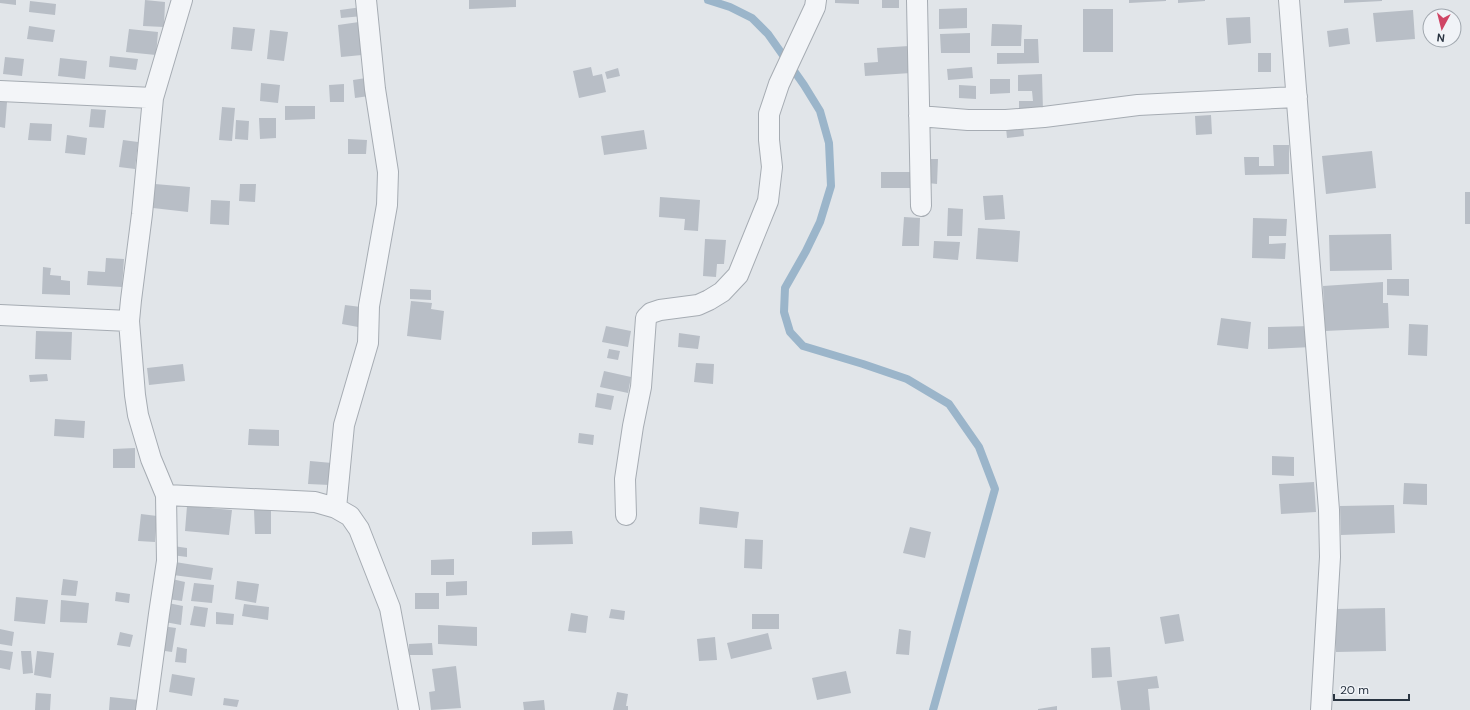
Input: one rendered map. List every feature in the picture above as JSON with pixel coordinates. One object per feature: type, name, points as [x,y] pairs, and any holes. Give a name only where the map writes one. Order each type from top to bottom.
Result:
[{"type":"street","points":[[146,710],[167,561],[166,496],[150,459],[138,415],[129,321],[142,214],[153,98],[182,0]]},
{"type":"street","points":[[336,508],[344,425],[368,343],[369,306],[387,205],[388,172],[375,90],[366,0]]},
{"type":"street","points":[[917,0],[921,206]]},
{"type":"street","points":[[1289,0],[1329,510],[1330,558],[1321,710]]},
{"type":"street","points":[[626,515],[625,479],[641,387],[646,318],[651,313],[660,310],[698,305],[709,300],[722,292],[738,275],[768,201],[772,167],[769,140],[769,114],[779,84],[813,9]]},
{"type":"street","points":[[0,91],[153,98]]},
{"type":"street","points":[[919,116],[968,120],[1006,120],[1044,117],[1138,105],[1297,97]]},
{"type":"street","points":[[0,315],[129,321]]},
{"type":"street","points":[[166,496],[315,502],[336,508],[350,516],[359,529],[390,608],[409,710]]},
{"type":"building","points":[[0,0],[16,0],[16,5],[0,3]]},
{"type":"building","points":[[145,0],[165,2],[164,27],[143,26]]},
{"type":"building","points":[[469,0],[516,0],[516,7],[469,9]]},
{"type":"building","points":[[835,0],[859,0],[859,4],[835,3]]},
{"type":"building","points":[[882,0],[899,0],[899,8],[882,8]]},
{"type":"building","points":[[1129,0],[1166,0],[1166,1],[1129,3]]},
{"type":"building","points":[[1178,0],[1205,0],[1205,1],[1178,3]]},
{"type":"building","points":[[1344,0],[1382,0],[1382,1],[1344,3]]},
{"type":"building","points":[[30,1],[56,4],[55,15],[29,12]]},
{"type":"building","points":[[362,7],[363,16],[341,18],[340,10]]},
{"type":"building","points":[[967,8],[967,28],[939,29],[939,9]]},
{"type":"building","points":[[1083,9],[1113,9],[1113,52],[1083,52]]},
{"type":"building","points":[[1413,10],[1415,39],[1376,42],[1373,13]]},
{"type":"building","points":[[1250,17],[1251,43],[1228,45],[1226,18]]},
{"type":"building","points":[[359,22],[362,55],[341,57],[338,25]]},
{"type":"building","points":[[992,24],[1022,25],[1021,46],[991,46]]},
{"type":"building","points":[[29,26],[55,30],[53,42],[27,39]]},
{"type":"building","points":[[233,27],[255,29],[252,51],[231,49]]},
{"type":"building","points":[[1348,28],[1350,44],[1329,47],[1327,31]]},
{"type":"building","points":[[129,29],[158,32],[156,55],[126,52]]},
{"type":"building","points":[[270,30],[288,32],[284,61],[267,59]]},
{"type":"building","points":[[970,33],[970,53],[941,53],[940,34]]},
{"type":"building","points":[[1024,39],[1038,39],[1039,63],[997,64],[997,53],[1024,53]]},
{"type":"building","points":[[909,46],[911,73],[865,76],[864,63],[878,62],[877,48]]},
{"type":"building","points":[[1258,53],[1271,53],[1271,72],[1258,72]]},
{"type":"building","points":[[110,56],[138,59],[136,70],[109,67]]},
{"type":"building","points":[[5,57],[24,59],[22,76],[3,74]]},
{"type":"building","points":[[60,58],[87,61],[85,79],[58,76]]},
{"type":"building","points":[[591,67],[593,76],[602,74],[606,92],[579,98],[573,71]]},
{"type":"building","points":[[972,67],[973,78],[948,80],[947,69]]},
{"type":"building","points":[[618,68],[620,76],[607,79],[605,72]]},
{"type":"building","points":[[1042,74],[1043,111],[1019,112],[1019,101],[1033,101],[1032,91],[1018,91],[1018,75]]},
{"type":"building","points":[[366,78],[369,96],[355,98],[353,80]]},
{"type":"building","points":[[990,79],[1010,79],[1010,93],[990,94]]},
{"type":"building","points":[[261,83],[280,85],[278,103],[260,101]]},
{"type":"building","points":[[344,84],[344,102],[330,102],[329,85]]},
{"type":"building","points":[[959,85],[976,86],[976,99],[959,98]]},
{"type":"building","points":[[0,102],[7,102],[5,128],[0,127]]},
{"type":"building","points":[[285,106],[315,106],[315,119],[285,120]]},
{"type":"building","points":[[222,107],[235,108],[232,141],[219,140]]},
{"type":"building","points":[[91,109],[106,110],[104,128],[89,127]]},
{"type":"building","points":[[1211,115],[1212,134],[1196,135],[1195,116]]},
{"type":"building","points":[[259,118],[276,118],[276,138],[260,139]]},
{"type":"building","points":[[236,120],[249,121],[248,140],[235,139]]},
{"type":"building","points":[[30,123],[52,124],[51,141],[28,140]]},
{"type":"building","points":[[1023,126],[1024,136],[1007,138],[1006,128]]},
{"type":"building","points":[[644,130],[647,149],[604,155],[601,136]]},
{"type":"building","points":[[67,135],[87,138],[85,155],[65,153]]},
{"type":"building","points":[[348,139],[367,140],[366,154],[348,154]]},
{"type":"building","points":[[123,140],[138,142],[135,169],[119,167]]},
{"type":"building","points":[[1273,145],[1289,145],[1289,174],[1245,175],[1244,157],[1259,157],[1259,166],[1274,166]]},
{"type":"building","points":[[1372,151],[1376,188],[1326,194],[1322,156]]},
{"type":"building","points":[[928,159],[938,159],[937,184],[928,183]]},
{"type":"building","points":[[881,172],[911,172],[911,188],[881,188]]},
{"type":"building","points":[[155,184],[190,187],[188,212],[153,208]]},
{"type":"building","points":[[240,184],[256,184],[255,202],[239,201]]},
{"type":"building","points":[[1465,192],[1470,192],[1470,224],[1465,224]]},
{"type":"building","points":[[1003,195],[1005,219],[985,220],[983,196]]},
{"type":"building","points":[[660,197],[700,200],[698,231],[684,230],[685,219],[659,217]]},
{"type":"building","points":[[211,200],[230,201],[229,225],[210,224]]},
{"type":"building","points":[[948,208],[963,209],[962,236],[947,236]]},
{"type":"building","points":[[904,217],[920,218],[919,246],[902,246]]},
{"type":"building","points":[[1253,218],[1287,219],[1286,236],[1269,236],[1269,244],[1286,243],[1285,259],[1252,258]]},
{"type":"building","points":[[978,228],[1020,231],[1018,262],[976,259]]},
{"type":"building","points":[[1391,234],[1392,270],[1330,271],[1329,235]]},
{"type":"building","points":[[705,239],[726,240],[724,264],[717,264],[716,277],[703,276]]},
{"type":"building","points":[[934,241],[960,242],[958,260],[933,258]]},
{"type":"building","points":[[106,258],[124,259],[122,287],[87,285],[88,271],[105,272]]},
{"type":"building","points":[[43,267],[51,268],[50,275],[61,276],[61,280],[70,281],[70,295],[42,294]]},
{"type":"building","points":[[1387,279],[1409,279],[1409,296],[1387,295]]},
{"type":"building","points":[[1383,282],[1383,303],[1388,303],[1389,328],[1325,331],[1323,286]]},
{"type":"building","points":[[410,289],[431,290],[431,300],[410,299]]},
{"type":"building","points":[[411,301],[432,303],[431,309],[444,311],[441,340],[407,336]]},
{"type":"building","points":[[345,305],[361,307],[358,327],[342,324]]},
{"type":"building","points":[[1221,318],[1251,322],[1248,349],[1217,345]]},
{"type":"building","points":[[1409,324],[1428,325],[1427,356],[1408,355]]},
{"type":"building","points":[[606,326],[631,331],[628,347],[602,342]]},
{"type":"building","points":[[1312,326],[1312,347],[1268,349],[1268,327]]},
{"type":"building","points":[[36,331],[72,332],[71,360],[35,359]]},
{"type":"building","points":[[679,333],[700,336],[698,349],[678,347]]},
{"type":"building","points":[[609,349],[620,351],[618,360],[607,358]]},
{"type":"building","points":[[696,363],[714,364],[713,384],[694,382]]},
{"type":"building","points":[[183,364],[185,381],[149,385],[147,368]]},
{"type":"building","points":[[604,371],[631,377],[628,393],[600,387]]},
{"type":"building","points":[[47,374],[48,381],[30,382],[29,375]]},
{"type":"building","points":[[597,393],[614,396],[611,410],[595,407]]},
{"type":"building","points":[[55,419],[85,421],[84,438],[54,436]]},
{"type":"building","points":[[249,429],[279,430],[279,446],[248,445]]},
{"type":"building","points":[[579,433],[594,435],[593,445],[578,443]]},
{"type":"building","points":[[135,448],[135,468],[113,468],[113,449]]},
{"type":"building","points":[[1272,456],[1294,457],[1294,476],[1272,475]]},
{"type":"building","points":[[310,461],[332,463],[330,485],[308,484]]},
{"type":"building","points":[[1314,482],[1316,512],[1281,514],[1279,484]]},
{"type":"building","points":[[1404,483],[1427,484],[1427,505],[1403,504]]},
{"type":"building","points":[[1394,505],[1395,533],[1341,535],[1340,506]]},
{"type":"building","points":[[187,506],[232,510],[229,535],[185,531]]},
{"type":"building","points":[[700,507],[739,512],[737,528],[699,524]]},
{"type":"building","points":[[271,509],[271,534],[255,534],[254,510]]},
{"type":"building","points":[[141,514],[157,516],[155,542],[138,541]]},
{"type":"building","points":[[910,527],[931,532],[925,558],[903,553]]},
{"type":"building","points":[[572,531],[573,544],[532,545],[532,532]]},
{"type":"building","points":[[745,539],[763,540],[762,569],[744,568]]},
{"type":"building","points":[[173,546],[187,548],[187,557],[172,555]]},
{"type":"building","points":[[454,559],[454,575],[431,575],[431,560]]},
{"type":"building","points":[[175,562],[213,568],[211,580],[173,575]]},
{"type":"building","points":[[63,579],[78,581],[76,596],[61,595]]},
{"type":"building","points":[[172,579],[185,582],[182,601],[168,599]]},
{"type":"building","points":[[237,581],[259,584],[256,603],[235,599]]},
{"type":"building","points":[[467,581],[467,595],[446,596],[446,582]]},
{"type":"building","points":[[194,583],[214,585],[212,603],[191,601]]},
{"type":"building","points":[[116,592],[130,594],[129,603],[115,601]]},
{"type":"building","points":[[415,593],[439,593],[439,609],[415,609]]},
{"type":"building","points":[[16,597],[48,600],[45,624],[14,621]]},
{"type":"building","points":[[61,600],[89,603],[87,623],[60,622]]},
{"type":"building","points":[[168,603],[183,606],[181,625],[165,622]]},
{"type":"building","points":[[244,604],[269,607],[268,620],[242,616]]},
{"type":"building","points":[[194,606],[208,608],[205,627],[190,625]]},
{"type":"building","points":[[1385,608],[1386,651],[1336,652],[1335,609]]},
{"type":"building","points":[[611,609],[625,611],[624,620],[609,618]]},
{"type":"building","points":[[216,612],[234,614],[233,625],[216,624]]},
{"type":"building","points":[[571,613],[588,616],[586,633],[568,631]]},
{"type":"building","points":[[752,614],[779,614],[779,629],[752,629]]},
{"type":"building","points":[[1179,614],[1184,641],[1165,644],[1160,617]]},
{"type":"building","points":[[438,625],[477,627],[477,646],[438,644]]},
{"type":"building","points":[[162,626],[176,628],[172,652],[158,650]]},
{"type":"building","points":[[0,629],[14,632],[12,646],[0,644]]},
{"type":"building","points":[[899,629],[911,631],[909,655],[896,654]]},
{"type":"building","points":[[120,632],[133,635],[130,647],[117,645]]},
{"type":"building","points":[[768,633],[772,649],[731,659],[727,643]]},
{"type":"building","points":[[715,637],[717,660],[699,661],[697,639]]},
{"type":"building","points":[[432,643],[433,655],[409,655],[409,644]]},
{"type":"building","points":[[177,647],[187,649],[186,663],[175,662]]},
{"type":"building","points":[[1110,647],[1112,677],[1092,678],[1091,648]]},
{"type":"building","points":[[0,650],[13,652],[10,670],[0,668]]},
{"type":"building","points":[[21,651],[31,651],[33,673],[23,674]]},
{"type":"building","points":[[37,651],[54,653],[51,678],[34,675]]},
{"type":"building","points":[[456,666],[461,708],[431,710],[429,692],[435,691],[432,669]]},
{"type":"building","points":[[846,671],[851,693],[817,700],[812,678]]},
{"type":"building","points":[[172,674],[195,678],[192,696],[169,692]]},
{"type":"building","points":[[1157,676],[1159,688],[1148,689],[1150,710],[1121,710],[1117,681]]},
{"type":"building","points":[[617,692],[628,694],[626,706],[628,706],[628,710],[613,710]]},
{"type":"building","points":[[36,693],[51,694],[50,710],[35,710]]},
{"type":"building","points":[[110,697],[139,700],[138,710],[109,710]]},
{"type":"building","points":[[224,698],[239,700],[237,707],[223,705]]},
{"type":"building","points":[[544,700],[545,710],[524,710],[523,702]]},
{"type":"building","points":[[1057,706],[1057,710],[1038,710],[1038,709]]},
{"type":"waterway","points":[[708,0],[730,7],[752,18],[768,34],[804,85],[820,111],[829,143],[831,186],[820,222],[806,251],[785,288],[784,312],[790,332],[803,346],[907,379],[949,404],[979,447],[995,489],[933,710]]}]
